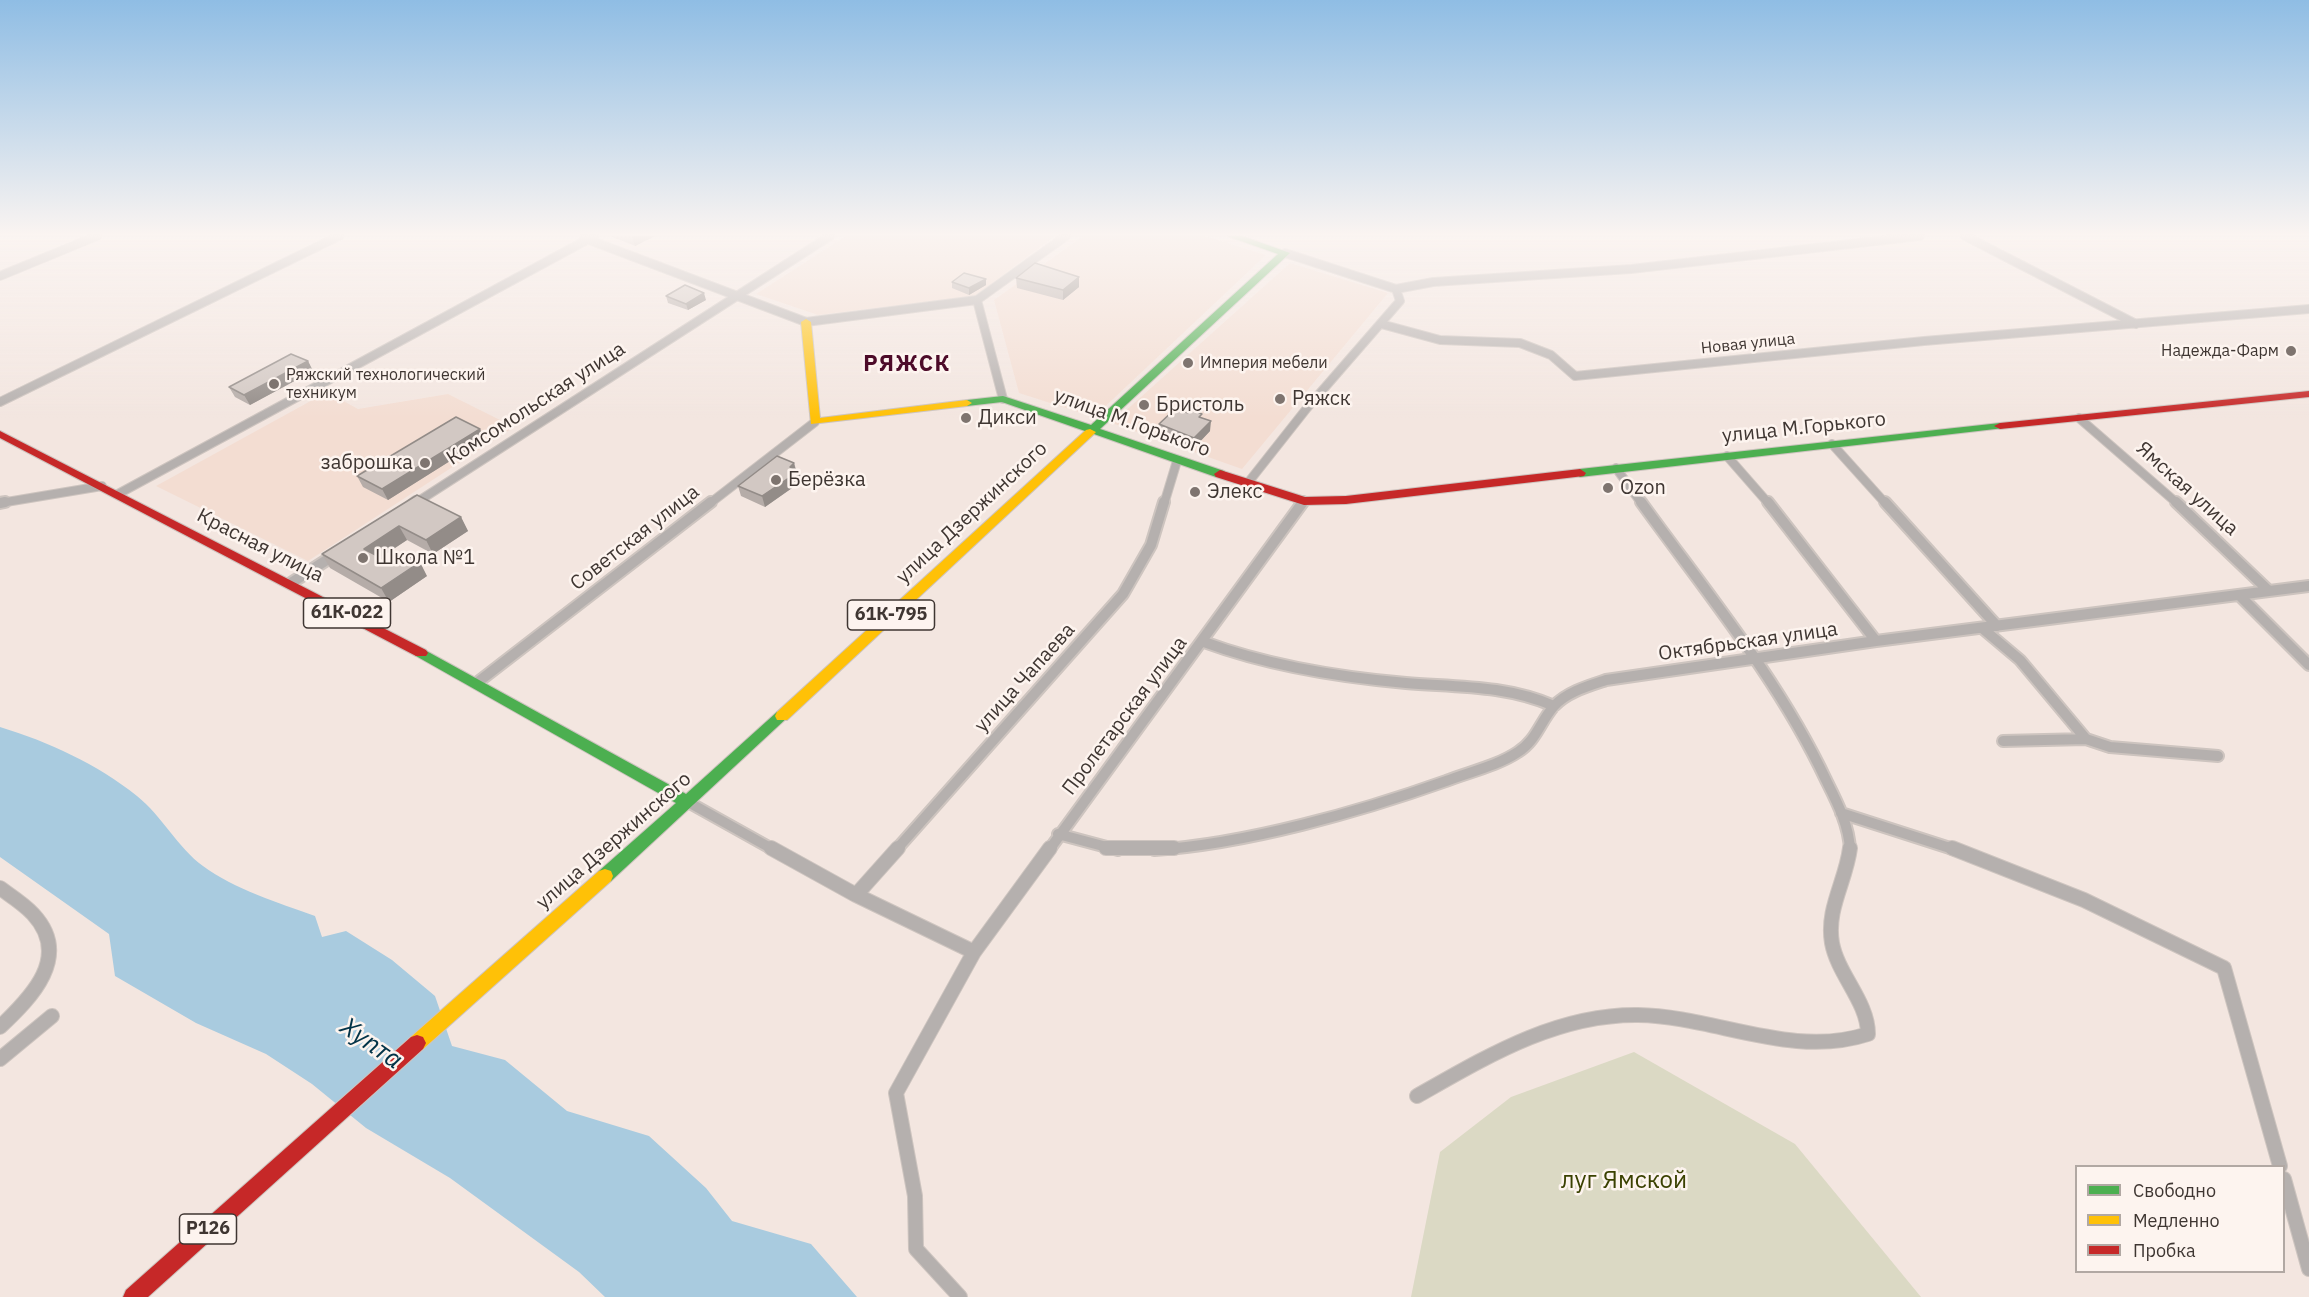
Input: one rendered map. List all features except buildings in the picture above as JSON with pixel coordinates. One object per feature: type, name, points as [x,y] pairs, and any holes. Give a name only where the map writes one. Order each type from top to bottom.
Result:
[{"type":"main road","name":"улица Дзержинского","points":[[283,1161],[688,801],[1238,297]]},
{"type":"main road","points":[[807,322],[815,423],[1003,399]]},
{"type":"main road","name":"улица М.Горького","points":[[1003,399],[1247,484],[1304,501],[1346,500],[1832,444],[2309,394]]},
{"type":"main road","name":"Красная улица","points":[[0,434],[478,682],[688,801]]},
{"type":"main road","name":"Р126","points":[[133,1297],[283,1161]]},
{"type":"street","points":[[0,402],[215,297]]},
{"type":"street","points":[[118,494],[478,297]]},
{"type":"street","points":[[735,297],[807,322],[977,300],[982,297]]},
{"type":"street","name":"Комсомольская улица","points":[[400,513],[735,297]]},
{"type":"street","points":[[1247,484],[1307,408],[1400,301],[1400,297]]},
{"type":"street","points":[[2085,297],[2110,308],[2136,325]]},
{"type":"street","points":[[977,300],[1003,399]]},
{"type":"street","name":"Новая улица","points":[[1381,324],[1440,340],[1520,343],[1551,355],[1575,376],[1913,342],[2309,309]]},
{"type":"street","name":"Ямская улица","points":[[2079,418],[2193,517],[2268,590]]},
{"type":"street","name":"Советская улица","points":[[478,682],[815,423]]},
{"type":"street","points":[[1832,444],[1996,626]]},
{"type":"street","points":[[1726,456],[1775,511],[1876,641]]},
{"type":"street","name":"улица Чапаева","points":[[856,895],[1123,594],[1140,568],[1157,530],[1168,480],[1177,460]]},
{"type":"street","points":[[1418,1096],[1525,1037],[1598,1018],[1636,1015],[1670,1016],[1749,1033],[1830,1043],[1848,1042],[1868,1034],[1868,1019],[1845,981],[1832,943],[1833,909],[1850,851],[1849,833],[1841,813],[1797,720],[1616,468]]},
{"type":"street","points":[[0,503],[103,486]]},
{"type":"street","name":"Пролетарская улица","points":[[960,1297],[916,1249],[915,1196],[896,1093],[974,952],[1058,834],[1204,642],[1304,501]]},
{"type":"street","points":[[291,583],[340,552]]},
{"type":"street","name":"Октябрьская улица","points":[[1554,706],[1575,691],[1606,680],[1753,661],[1876,641],[2309,586]]},
{"type":"street","points":[[2240,596],[2309,665]]},
{"type":"street","points":[[1982,628],[2020,660],[2086,739]]},
{"type":"street","points":[[1058,834],[1092,846],[1122,850],[1168,849],[1258,834],[1390,800],[1517,753],[1532,741],[1554,706],[1530,694],[1510,690],[1406,683],[1352,676],[1234,654],[1204,642]]},
{"type":"street","points":[[2003,741],[2086,739],[2110,747],[2218,756]]},
{"type":"street","points":[[688,801],[856,895],[974,952]]},
{"type":"street","points":[[1841,813],[1900,829],[2028,874],[2148,928],[2224,969],[2279,1165]]},
{"type":"street","points":[[0,888],[33,915],[46,933],[50,953],[45,974],[36,991],[0,1027]]},
{"type":"street","points":[[0,1059],[52,1016]]},
{"type":"street","points":[[2285,1186],[2309,1269]]},
{"type":"shaded area","points":[[763,297],[971,297],[818,315]]},
{"type":"shaded area","points":[[999,297],[1222,297],[1094,417],[1019,393],[994,300]]},
{"type":"shaded area","points":[[1253,297],[1385,297],[1242,469],[1112,423]]},
{"type":"shaded area","points":[[327,392],[358,409],[448,394],[514,427],[308,561],[156,486]]},
{"type":"green space","name":"луг Ямской","points":[[1634,1052],[1795,1144],[1921,1297],[1411,1297],[1440,1152],[1511,1097]]},
{"type":"water","name":"Хупта","points":[[0,727],[72,755],[122,784],[146,804],[194,859],[215,874],[257,895],[315,916],[322,937],[346,931],[392,960],[435,996],[452,1046],[505,1060],[567,1111],[649,1136],[706,1188],[732,1221],[811,1244],[857,1297],[605,1297],[579,1272],[450,1178],[366,1128],[312,1084],[266,1054],[196,1023],[115,976],[109,934],[0,857]]},
{"type":"traffic: fast","points":[[1090,432],[1238,297]]},
{"type":"traffic: fast","points":[[967,403],[1003,399],[1220,474]]},
{"type":"traffic: fast","points":[[1580,473],[2000,426]]},
{"type":"traffic: fast","points":[[421,653],[688,802]]},
{"type":"traffic: fast","points":[[605,876],[782,716]]},
{"type":"traffic: slow","points":[[806,322],[815,422],[967,403]]},
{"type":"traffic: slow","points":[[782,716],[1090,432]]},
{"type":"traffic: slow","points":[[417,1043],[605,876]]},
{"type":"traffic: jam","points":[[2000,426],[2309,394]]},
{"type":"traffic: jam","points":[[0,434],[421,653]]},
{"type":"traffic: jam","points":[[1220,474],[1304,501],[1346,500],[1580,473]]},
{"type":"traffic: jam","points":[[133,1297],[417,1043]]},
{"type":"place","name":"Надежда-Фарм","points":[[2291,351]]},
{"type":"place","name":"Империя мебели","points":[[1188,363]]},
{"type":"place","name":"Ряжский технологический техникум","points":[[274,384]]},
{"type":"place","name":"Ряжск","points":[[1280,399]]},
{"type":"place","name":"Бристоль","points":[[1144,405]]},
{"type":"place","name":"Дикси","points":[[966,418]]},
{"type":"place","name":"заброшка","points":[[425,463]]},
{"type":"place","name":"Берёзка","points":[[776,480]]},
{"type":"place","name":"Ozon","points":[[1608,488]]},
{"type":"place","name":"Элекс","points":[[1195,492]]},
{"type":"place","name":"Школа №1","points":[[363,558]]},
{"type":"district","name":"РЯЖСК","points":[[907,365]]}]
